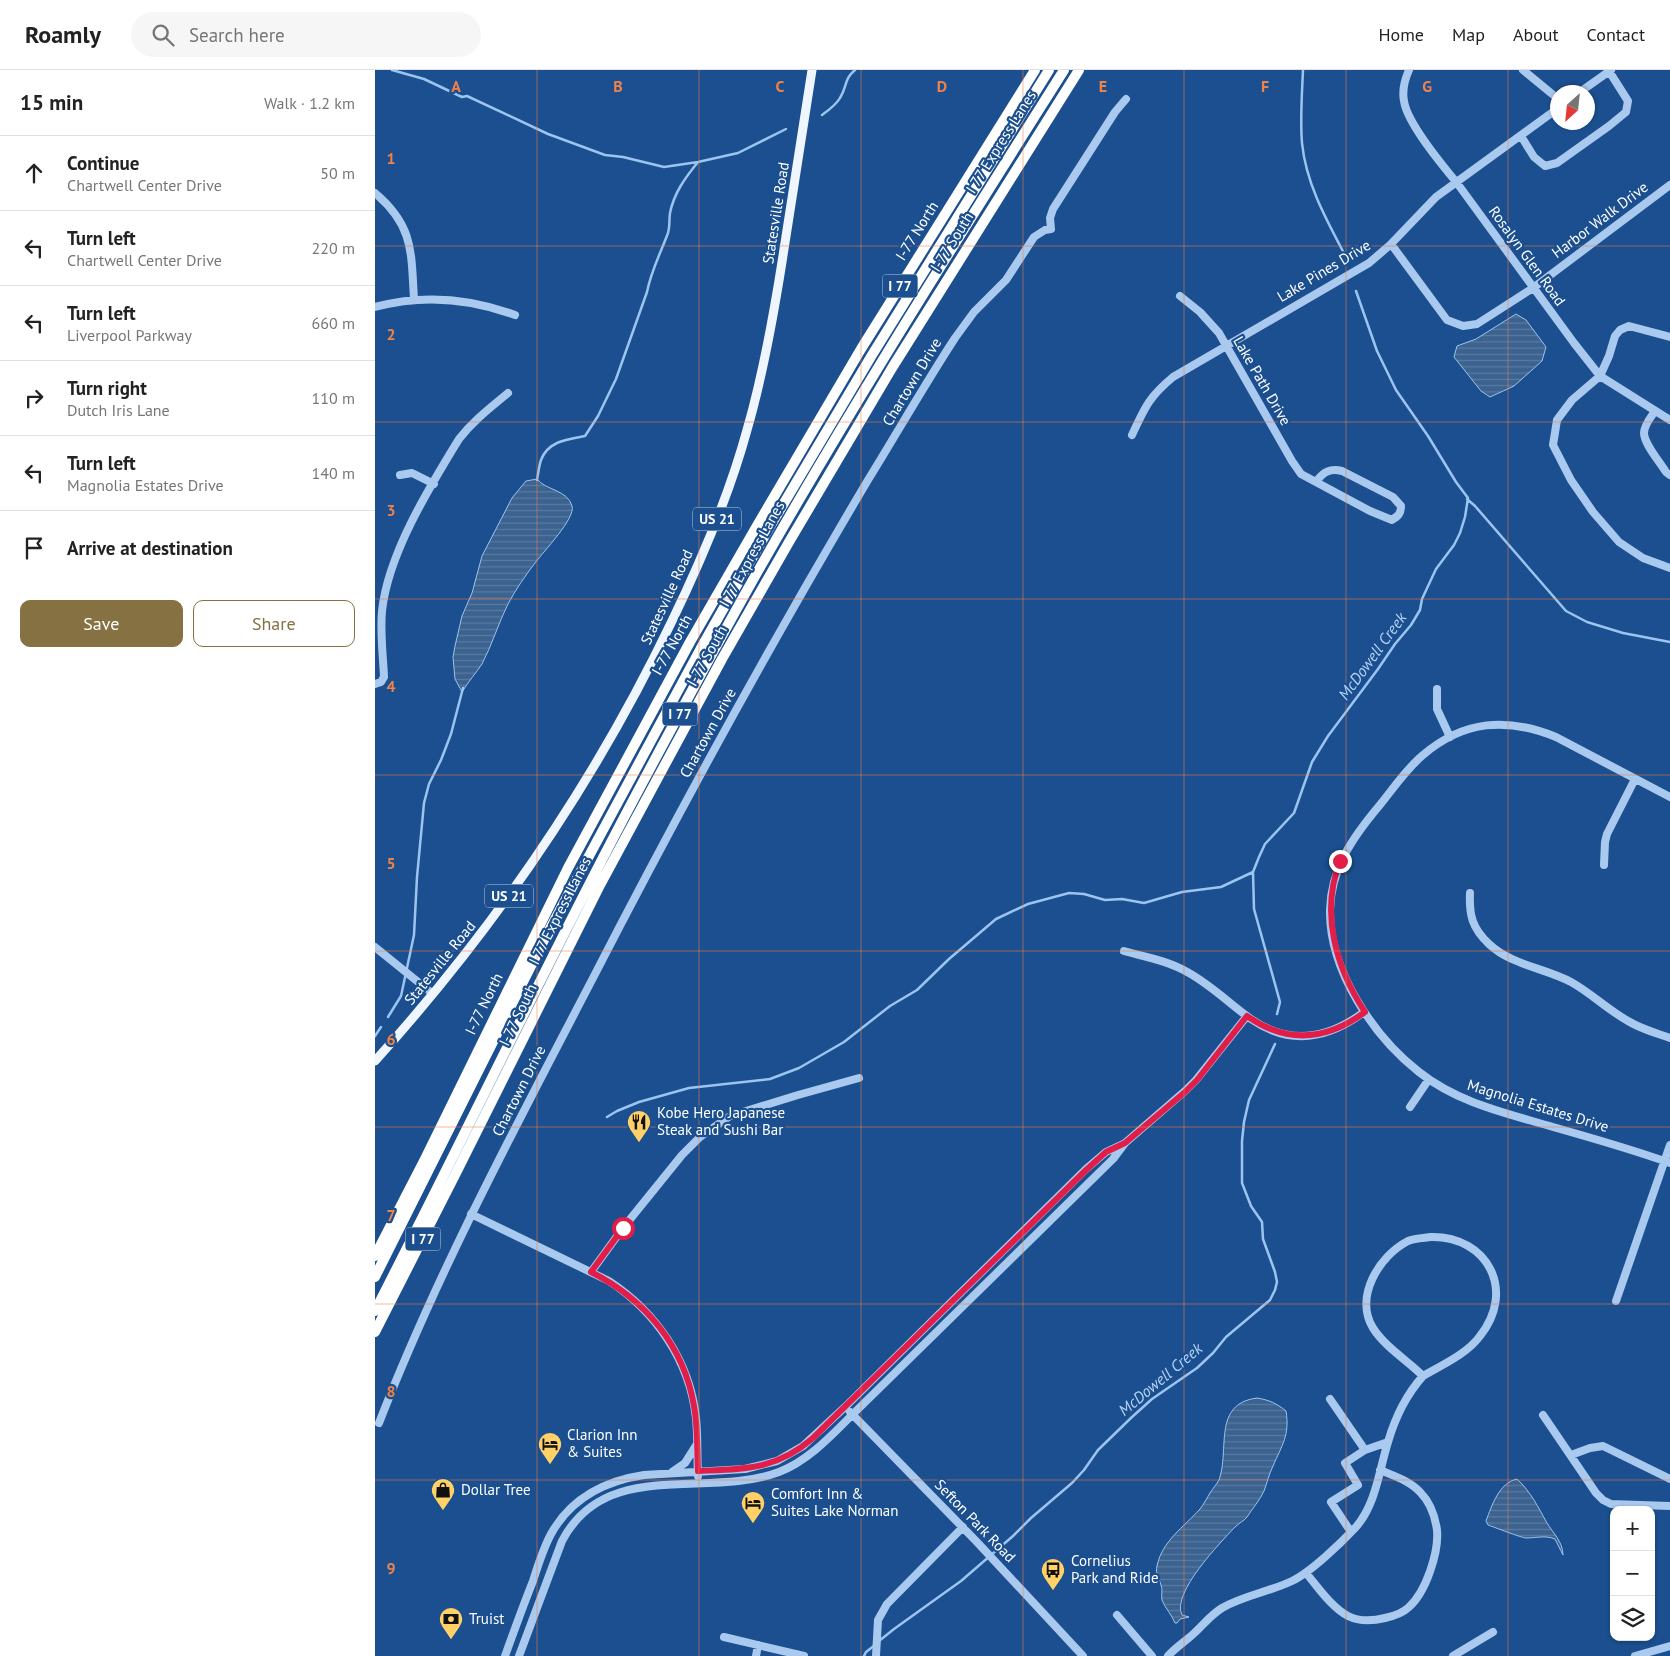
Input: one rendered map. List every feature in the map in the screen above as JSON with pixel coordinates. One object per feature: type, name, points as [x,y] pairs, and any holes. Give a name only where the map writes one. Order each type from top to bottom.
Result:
[{"type":"highway","name":"I-77 North","points":[[375,1256],[568,868],[657,701],[769,505],[887,308],[1035,70]]},
{"type":"highway","name":"I 77 Express Lanes","points":[[375,1277],[433,1164],[516,994],[701,648],[825,433],[907,297],[1049,70]]},
{"type":"highway","name":"I 77 Express Lanes","points":[[375,1311],[592,880],[745,595],[807,486],[882,362],[1064,70]]},
{"type":"highway","name":"I-77 South","points":[[375,1332],[596,894],[676,742],[823,484],[892,368],[1079,70]]},
{"type":"highway","points":[[979,227],[1021,138]]},
{"type":"highway","points":[[769,505],[825,433]]},
{"type":"highway","points":[[375,1248],[394,1219]]},
{"type":"main road","name":"Statesville Road","points":[[375,1061],[433,994],[516,886],[587,777],[628,706],[691,580],[712,532],[739,458],[754,408],[776,296],[812,70]]},
{"type":"street","points":[[1523,70],[1550,92]]},
{"type":"street","points":[[1521,136],[1534,157],[1545,166],[1557,163],[1626,112],[1628,101],[1610,70],[1590,85]]},
{"type":"street","name":"Rosalyn Glen Road","points":[[1407,74],[1403,100],[1407,111],[1436,158],[1457,183],[1573,343],[1600,376],[1670,420]]},
{"type":"street","name":"Chartown Drive","points":[[379,1423],[404,1358],[471,1214],[633,899],[750,685],[837,533],[955,338],[974,312],[1006,280],[1034,237],[1045,230],[1051,229],[1050,218],[1053,209],[1115,112],[1127,99]]},
{"type":"street","name":"Lake Pines Drive","points":[[1132,435],[1146,404],[1157,390],[1173,376],[1369,263],[1391,244],[1436,197],[1550,114]]},
{"type":"street","name":"Harbor Walk Drive","points":[[1391,244],[1442,314],[1452,323],[1463,326],[1477,324],[1533,288],[1670,185]]},
{"type":"street","points":[[375,193],[392,210],[406,232],[411,253],[414,299]]},
{"type":"street","name":"Lake Path Drive","points":[[1180,296],[1200,312],[1219,332],[1301,474],[1370,511],[1392,520],[1401,511],[1401,506],[1393,497],[1335,469],[1328,470],[1316,482]]},
{"type":"street","points":[[375,307],[414,299],[437,298],[476,303],[515,314]]},
{"type":"street","points":[[1670,337],[1629,326],[1620,330],[1615,336],[1600,376],[1572,400],[1557,420],[1553,445],[1571,480],[1593,512],[1619,542],[1643,558],[1670,568]]},
{"type":"street","points":[[375,684],[381,682],[384,677],[382,620],[384,602],[403,540],[451,452],[466,429],[508,394]]},
{"type":"street","points":[[1655,411],[1644,433],[1648,444],[1666,472],[1670,475]]},
{"type":"street","points":[[400,475],[412,473],[434,484]]},
{"type":"street","points":[[1437,689],[1437,710],[1450,737]]},
{"type":"street","name":"Magnolia Estates Drive","points":[[1667,1162],[1610,1143],[1483,1106],[1451,1093],[1429,1079],[1393,1048],[1365,1012],[1346,978],[1332,930],[1330,910],[1337,869],[1357,834],[1415,762],[1450,737],[1466,730],[1486,725],[1513,724],[1538,730],[1670,797]]},
{"type":"street","points":[[1604,865],[1607,834],[1635,779]]},
{"type":"street","points":[[1470,893],[1469,911],[1472,920],[1483,937],[1498,952],[1513,960],[1562,978],[1577,986],[1630,1023],[1670,1038]]},
{"type":"street","points":[[375,947],[433,994]]},
{"type":"street","points":[[1124,951],[1168,963],[1188,972],[1205,982],[1247,1016],[1264,1027],[1278,1032],[1304,1036],[1316,1035],[1340,1028],[1365,1012]]},
{"type":"street","points":[[519,1656],[562,1541],[575,1521],[597,1504],[625,1490],[643,1486],[740,1481],[758,1478],[779,1472],[810,1454],[1113,1159],[1125,1143],[1197,1080],[1247,1016]]},
{"type":"street","points":[[591,1272],[623,1228],[682,1154],[700,1137],[730,1116],[859,1078]]},
{"type":"street","points":[[1411,1107],[1429,1079]]},
{"type":"street","points":[[505,1656],[546,1544],[558,1522],[567,1512],[589,1494],[616,1480],[644,1475],[745,1469],[777,1461],[803,1446],[1086,1170],[1106,1152],[1125,1143]]},
{"type":"street","points":[[1616,1301],[1667,1162],[1670,1145]]},
{"type":"street","points":[[471,1214],[615,1285],[642,1307],[670,1341],[683,1368],[696,1418],[699,1483]]},
{"type":"street","points":[[1168,1656],[1192,1636],[1212,1614],[1243,1597],[1286,1584],[1306,1573],[1351,1532],[1364,1516],[1370,1504],[1388,1442],[1404,1402],[1414,1385],[1423,1376],[1466,1349],[1480,1336],[1491,1316],[1497,1293],[1494,1275],[1484,1259],[1466,1245],[1453,1239],[1441,1237],[1419,1238],[1409,1241],[1396,1250],[1374,1274],[1367,1292],[1367,1310],[1373,1328],[1390,1347],[1423,1376]]},
{"type":"street","points":[[1330,1399],[1365,1450]]},
{"type":"street","name":"Sefton Park Road","points":[[845,1406],[963,1527],[1083,1656]]},
{"type":"street","points":[[1543,1415],[1596,1493],[1603,1500],[1611,1504],[1670,1506]]},
{"type":"street","points":[[1351,1532],[1331,1502],[1358,1485],[1345,1463],[1365,1450],[1388,1442]]},
{"type":"street","points":[[671,1473],[685,1463],[697,1444]]},
{"type":"street","points":[[1571,1455],[1590,1448],[1603,1446],[1670,1479]]},
{"type":"street","points":[[1306,1573],[1339,1610],[1348,1616],[1358,1619],[1379,1620],[1393,1616],[1404,1612],[1417,1598],[1427,1578],[1434,1554],[1437,1531],[1432,1511],[1420,1492],[1407,1481],[1380,1470]]},
{"type":"street","points":[[875,1656],[878,1620],[887,1604],[963,1527]]},
{"type":"street","points":[[1117,1615],[1152,1656]]},
{"type":"street","points":[[1453,1656],[1493,1632]]},
{"type":"street","points":[[724,1637],[804,1656]]},
{"type":"street","points":[[755,1656],[758,1645]]},
{"type":"street","points":[[1635,1656],[1670,1646]]},
{"type":"water","points":[[1516,314],[1526,320],[1546,347],[1542,361],[1514,386],[1490,397],[1481,391],[1454,357],[1457,346],[1476,339]]},
{"type":"water","points":[[537,479],[545,486],[566,497],[570,501],[572,511],[558,535],[531,568],[514,593],[482,664],[462,692],[455,679],[453,657],[462,616],[472,593],[482,556],[512,498],[526,481]]},
{"type":"water","points":[[1257,1398],[1272,1402],[1286,1411],[1287,1427],[1284,1440],[1260,1498],[1246,1518],[1228,1534],[1190,1581],[1181,1606],[1182,1615],[1189,1617],[1180,1619],[1175,1623],[1162,1600],[1162,1587],[1157,1576],[1157,1566],[1160,1557],[1174,1535],[1200,1509],[1219,1480],[1228,1418],[1234,1409],[1243,1402]]},
{"type":"water","points":[[1517,1479],[1530,1494],[1557,1538],[1563,1550],[1563,1555],[1555,1539],[1544,1537],[1523,1538],[1488,1525],[1486,1521],[1497,1496],[1505,1485]]},
{"type":"waterway","points":[[392,70],[424,79],[462,97],[467,96],[548,134],[605,155],[623,157],[664,167],[738,153],[786,129]]},
{"type":"waterway","points":[[822,115],[838,101],[847,80],[855,70]]},
{"type":"waterway","name":"McDowell Creek","points":[[1303,70],[1301,125],[1304,158],[1318,202],[1346,257]]},
{"type":"waterway","points":[[537,480],[541,460],[548,449],[559,442],[585,436],[598,416],[616,379],[668,233],[670,213],[674,199],[684,180],[698,162]]},
{"type":"waterway","name":"McDowell Creek","points":[[1277,1014],[1280,1002],[1254,909],[1253,872],[1265,844],[1294,813],[1312,762],[1328,736],[1411,625],[1420,610],[1422,599],[1436,569],[1454,545],[1460,533],[1468,498],[1396,390],[1377,351],[1356,291]]},
{"type":"waterway","points":[[1467,499],[1566,611],[1587,622],[1623,633],[1670,642]]},
{"type":"waterway","points":[[388,1017],[401,996],[414,935],[424,803],[429,784],[451,734],[463,688]]},
{"type":"waterway","points":[[607,1117],[639,1102],[689,1088],[770,1079],[799,1068],[844,1042],[890,1006],[917,990],[949,959],[996,919],[1028,904],[1069,893],[1084,894],[1105,900],[1122,899],[1144,903],[1182,892],[1221,887],[1253,872]]},
{"type":"waterway","points":[[375,1036],[381,1027]]},
{"type":"waterway","name":"McDowell Creek","points":[[879,1641],[961,1581],[1013,1536],[1072,1483],[1098,1450],[1132,1417],[1152,1399],[1197,1368],[1226,1337],[1270,1300],[1277,1282],[1263,1239],[1262,1222],[1251,1206],[1242,1183],[1242,1141],[1249,1100],[1275,1044]]},
{"type":"waterway","name":"McDowell Creek","points":[[864,1656],[875,1645]]},
{"type":"place","name":"Kobe Hero Japanese Steak and Sushi Bar","points":[[639,1143]]},
{"type":"place","name":"Clarion Inn & Suites","points":[[550,1465]]},
{"type":"place","name":"Dollar Tree","points":[[443,1511]]},
{"type":"place","name":"Comfort Inn & Suites Lake Norman","points":[[753,1524]]},
{"type":"place","name":"Cornelius Park and Ride","points":[[1053,1591]]},
{"type":"place","name":"Truist","points":[[451,1640]]},
{"type":"route","points":[[623,1228],[591,1272],[615,1285],[642,1307],[664,1332],[675,1350],[683,1368],[694,1406],[698,1471],[745,1469],[762,1466],[791,1454],[813,1438],[1086,1170],[1106,1152],[1125,1143],[1185,1092],[1197,1080],[1247,1016],[1264,1027],[1278,1032],[1304,1036],[1316,1035],[1340,1028],[1365,1012],[1353,994],[1346,978],[1332,930],[1330,910],[1340,861]]}]
